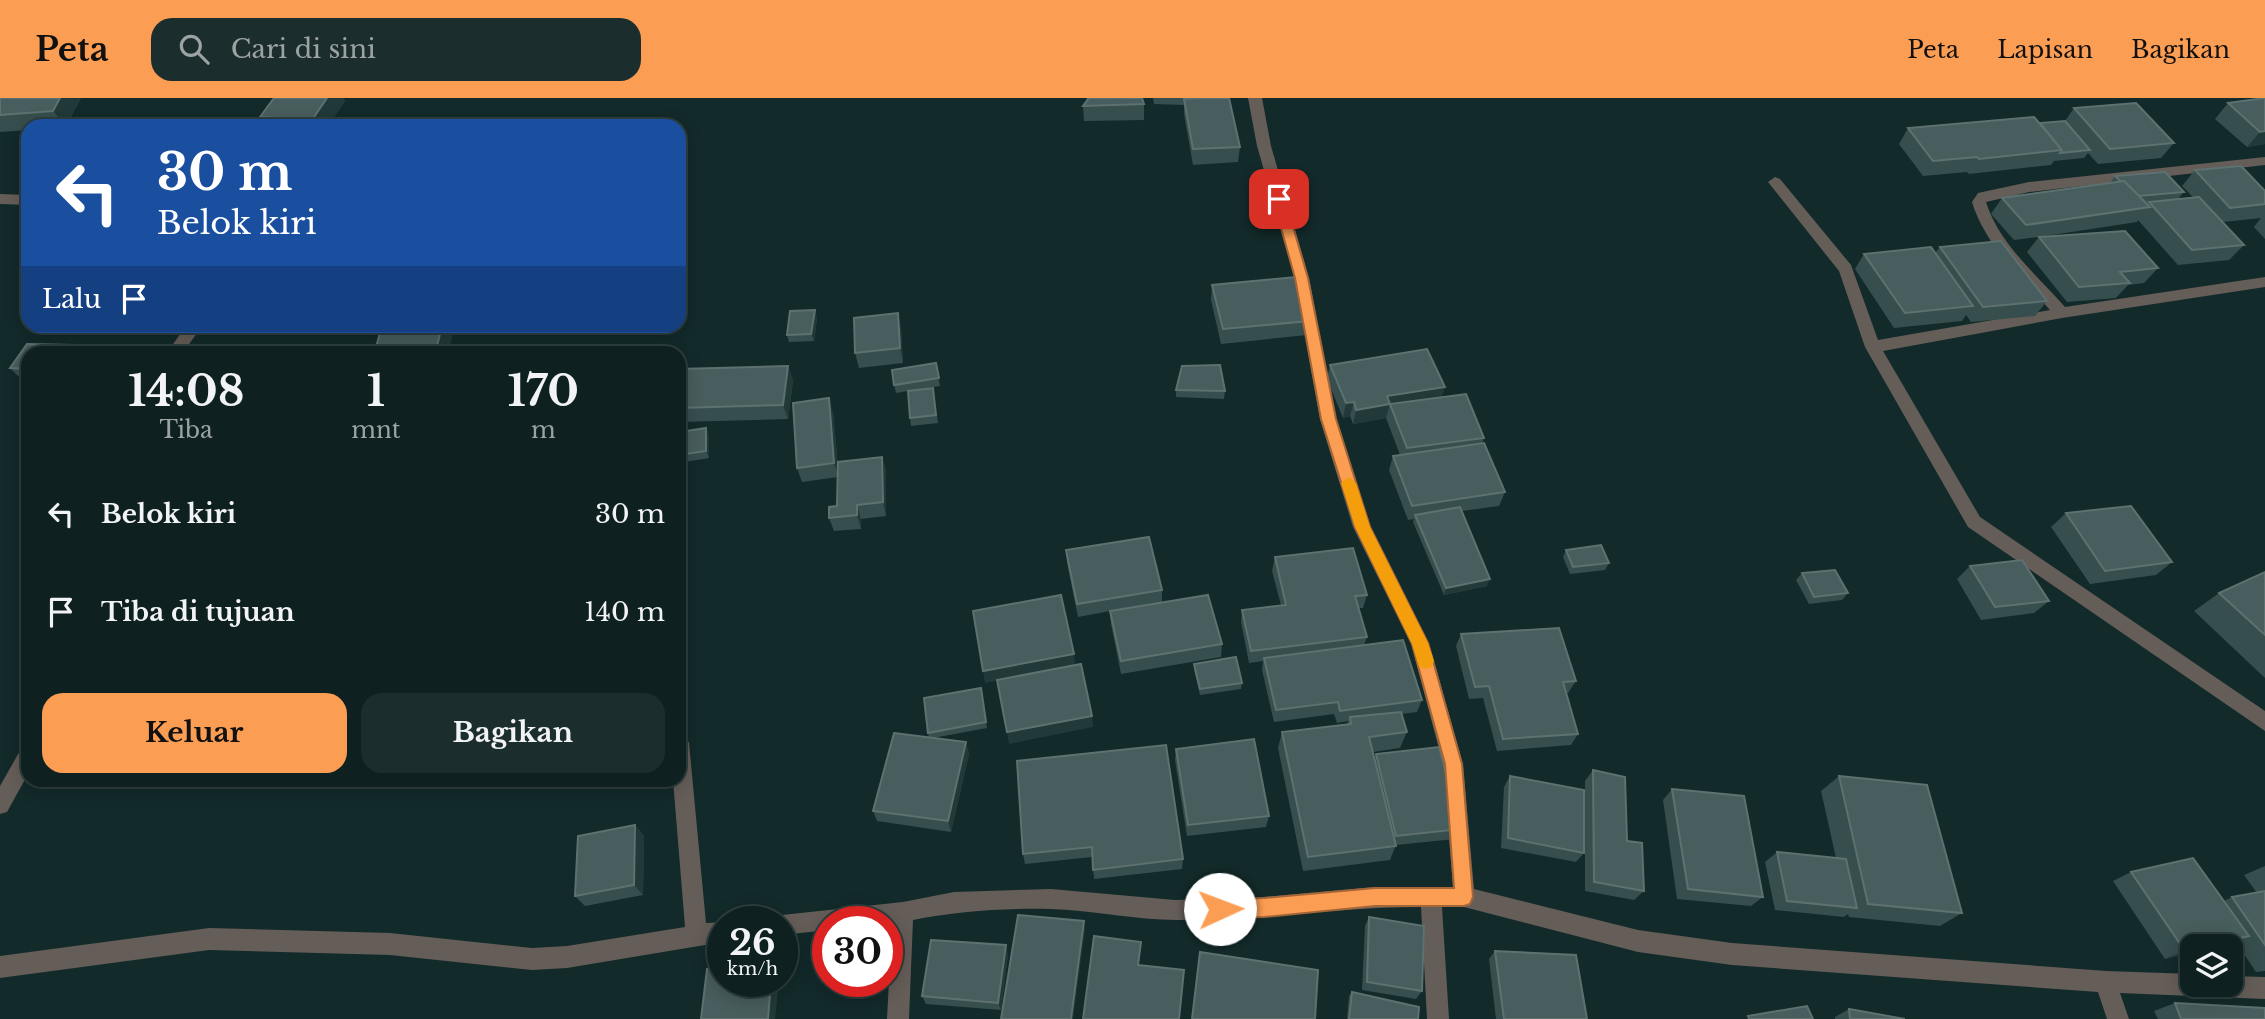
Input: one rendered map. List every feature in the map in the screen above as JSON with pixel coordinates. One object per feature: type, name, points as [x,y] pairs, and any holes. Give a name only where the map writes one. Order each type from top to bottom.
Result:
[{"type":"street","points":[[1255,98],[1264,146],[1302,278],[1328,419],[1362,527],[1420,643],[1453,764],[1464,897]]},
{"type":"street","points":[[2062,313],[1991,230],[1981,212],[1979,202],[1983,196],[2029,187],[2265,162]]},
{"type":"street","points":[[1775,182],[1846,269],[1873,347],[1974,522],[2265,722]]},
{"type":"street","points":[[0,199],[21,200]]},
{"type":"street","points":[[1873,347],[2062,313],[2265,282]]},
{"type":"street","points":[[0,805],[21,768]]},
{"type":"street","points":[[683,787],[696,934]]},
{"type":"street","points":[[903,912],[954,902],[1051,898],[1175,910],[1264,907],[1375,897],[1464,897],[1638,941],[1732,954],[2106,982],[2265,988]]},
{"type":"street","points":[[1431,897],[1438,1019]]},
{"type":"street","points":[[0,967],[209,939],[390,944],[531,959],[567,957],[707,933]]},
{"type":"street","points":[[2106,982],[2118,1019]]},
{"type":"street","points":[[898,1019],[899,997]]},
{"type":"building","points":[[0,98],[60,98],[53,111],[0,115]]},
{"type":"building","points":[[274,98],[327,98],[313,119],[260,117]]},
{"type":"building","points":[[1089,98],[1142,98],[1144,104],[1083,106]]},
{"type":"building","points":[[1229,98],[1240,147],[1193,149],[1184,99]]},
{"type":"building","points":[[2265,98],[2265,131],[2260,132],[2228,103]]},
{"type":"building","points":[[2136,103],[2174,143],[2110,149],[2074,108]]},
{"type":"building","points":[[2034,117],[2062,150],[1933,161],[1908,128]]},
{"type":"building","points":[[2065,121],[2090,150],[2060,153],[2062,150],[2040,123]]},
{"type":"building","points":[[2241,166],[2265,191],[2265,204],[2230,208],[2195,170]]},
{"type":"building","points":[[2165,172],[2184,192],[2139,196],[2115,176]]},
{"type":"building","points":[[2124,181],[2150,207],[2026,225],[2002,198]]},
{"type":"building","points":[[2199,197],[2244,245],[2192,250],[2149,202]]},
{"type":"building","points":[[2125,231],[2158,268],[2120,272],[2130,283],[2079,287],[2039,237]]},
{"type":"building","points":[[2001,241],[2047,301],[1983,307],[1940,247]]},
{"type":"building","points":[[1931,247],[1973,306],[1905,313],[1864,254]]},
{"type":"building","points":[[1296,277],[1309,321],[1223,329],[1212,285]]},
{"type":"building","points":[[815,310],[811,334],[787,335],[790,311]]},
{"type":"building","points":[[898,313],[900,348],[855,353],[854,318]]},
{"type":"building","points":[[380,333],[440,333],[437,346],[376,346]]},
{"type":"building","points":[[27,344],[73,345],[72,346],[26,346]]},
{"type":"building","points":[[1427,349],[1445,387],[1387,396],[1390,404],[1356,410],[1354,402],[1346,403],[1330,365]]},
{"type":"building","points":[[21,352],[21,369],[10,368]]},
{"type":"building","points":[[936,363],[939,378],[894,385],[892,370]]},
{"type":"building","points":[[1220,365],[1225,391],[1176,390],[1182,366]]},
{"type":"building","points":[[788,366],[783,405],[686,408],[686,369]]},
{"type":"building","points":[[933,388],[936,415],[910,418],[908,391]]},
{"type":"building","points":[[1466,394],[1484,438],[1407,448],[1390,404]]},
{"type":"building","points":[[829,398],[834,463],[797,468],[793,403]]},
{"type":"building","points":[[706,428],[706,451],[686,454],[686,431]]},
{"type":"building","points":[[1484,443],[1505,492],[1412,506],[1393,456]]},
{"type":"building","points":[[882,457],[883,502],[857,505],[857,515],[829,518],[829,507],[837,506],[838,462]]},
{"type":"building","points":[[2131,506],[2172,562],[2105,571],[2066,513]]},
{"type":"building","points":[[1460,507],[1490,579],[1446,588],[1415,515]]},
{"type":"building","points":[[1149,537],[1162,590],[1077,604],[1066,550]]},
{"type":"building","points":[[1601,545],[1609,563],[1573,567],[1566,550]]},
{"type":"building","points":[[1353,548],[1367,595],[1355,596],[1367,637],[1251,651],[1242,610],[1286,605],[1275,557]]},
{"type":"building","points":[[2022,560],[2049,601],[1995,607],[1970,566]]},
{"type":"building","points":[[1835,570],[1848,593],[1814,597],[1802,573]]},
{"type":"building","points":[[2265,572],[2265,635],[2219,593]]},
{"type":"building","points":[[1061,595],[1074,654],[983,671],[973,611]]},
{"type":"building","points":[[1208,595],[1222,644],[1121,661],[1110,611]]},
{"type":"building","points":[[1559,628],[1576,681],[1563,682],[1578,734],[1503,739],[1489,686],[1475,687],[1461,634]]},
{"type":"building","points":[[1403,640],[1422,700],[1340,711],[1338,702],[1276,710],[1264,658]]},
{"type":"building","points":[[1236,657],[1242,683],[1200,689],[1194,664]]},
{"type":"building","points":[[1081,664],[1092,716],[1007,732],[997,680]]},
{"type":"building","points":[[981,688],[986,722],[928,733],[924,698]]},
{"type":"building","points":[[1401,712],[1407,732],[1369,737],[1396,846],[1308,857],[1282,732],[1351,724],[1350,717]]},
{"type":"building","points":[[894,733],[966,742],[948,821],[873,811]]},
{"type":"building","points":[[1254,739],[1269,816],[1188,825],[1176,749]]},
{"type":"building","points":[[1166,745],[1183,859],[1093,870],[1092,847],[1023,854],[1017,761]]},
{"type":"building","points":[[1439,747],[1461,829],[1396,836],[1376,754]]},
{"type":"building","points":[[1593,770],[1625,777],[1627,841],[1642,843],[1644,891],[1594,882]]},
{"type":"building","points":[[1510,776],[1584,790],[1584,853],[1508,838]]},
{"type":"building","points":[[1839,776],[1927,785],[1962,913],[1868,904]]},
{"type":"building","points":[[1672,789],[1744,796],[1763,897],[1688,889]]},
{"type":"building","points":[[635,825],[634,885],[575,896],[578,836]]},
{"type":"building","points":[[1777,852],[1846,859],[1857,908],[1787,901]]},
{"type":"building","points":[[2193,858],[2249,936],[2180,934],[2180,944],[2131,872]]},
{"type":"building","points":[[2265,891],[2265,945],[2232,897]]},
{"type":"building","points":[[1018,915],[1084,921],[1071,1019],[1001,1019]]},
{"type":"building","points":[[1369,917],[1424,926],[1422,991],[1367,982]]},
{"type":"building","points":[[1094,936],[1141,942],[1138,965],[1184,970],[1179,1019],[1083,1019]]},
{"type":"building","points":[[931,940],[1006,945],[998,1003],[922,996]]},
{"type":"building","points":[[1495,951],[1576,955],[1587,1019],[1504,1019]]},
{"type":"building","points":[[1200,952],[1318,970],[1315,1019],[1192,1019]]},
{"type":"building","points":[[707,969],[707,997],[770,997],[768,1019],[701,1019]]},
{"type":"building","points":[[1352,992],[1419,1007],[1418,1019],[1349,1019]]},
{"type":"building","points":[[2175,1003],[2265,1008],[2265,1019],[2181,1019]]},
{"type":"building","points":[[1807,1006],[1813,1019],[1749,1019],[1748,1016]]},
{"type":"building","points":[[1849,1009],[1905,1019],[1850,1019]]},
{"type":"slow traffic","points":[[1349,483],[1362,527],[1420,643],[1425,661]]},
{"type":"route","points":[[1220,909],[1375,897],[1464,897],[1453,764],[1420,643],[1362,527],[1328,419],[1302,278],[1279,199]]}]
